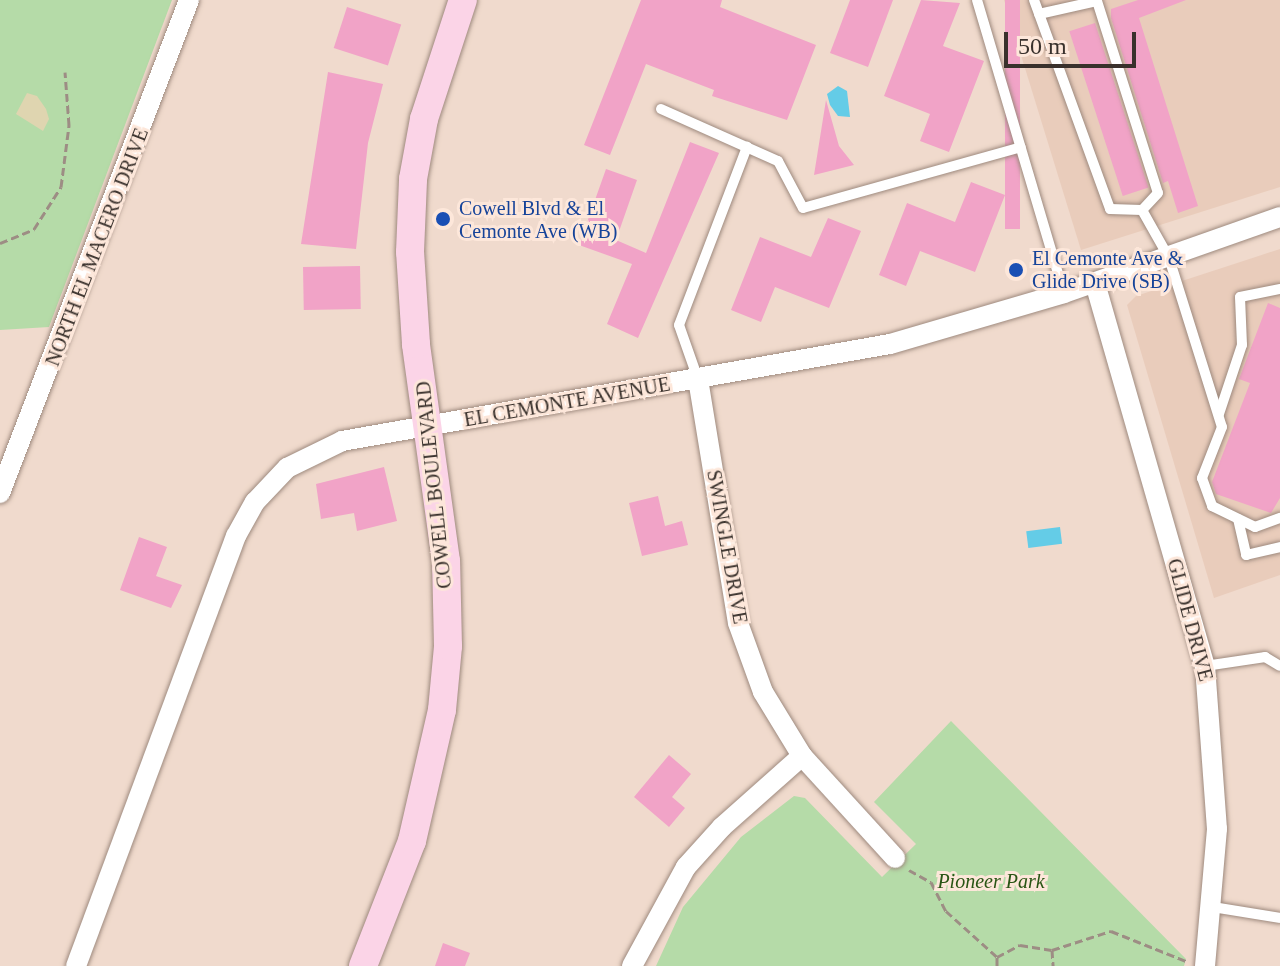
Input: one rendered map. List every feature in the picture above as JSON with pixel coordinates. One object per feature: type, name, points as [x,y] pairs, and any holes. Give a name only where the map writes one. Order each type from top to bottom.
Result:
[{"type":"street","name":"NORTH EL MACERO DRIVE","points":[[2,484],[189,0]]},
{"type":"street","name":"COWELL BOULEVARD","points":[[363,966],[412,841],[442,710],[448,646],[446,561],[416,344],[413,179],[424,119],[463,0]]},
{"type":"street","name":"EL CEMONTE AVENUE","points":[[76,966],[236,536],[255,502],[287,468],[342,441],[890,344],[1095,283],[1280,217]]},
{"type":"street","name":"GLIDE DRIVE","points":[[1095,283],[1205,666],[1216,801],[1213,907],[1205,966]]},
{"type":"street","name":"SWINGLE DRIVE","points":[[698,379],[738,623],[763,692],[802,756],[895,858]]},
{"type":"street","points":[[632,966],[686,867],[722,827],[802,756]]},
{"type":"lane","points":[[977,0],[1064,293]]},
{"type":"lane","points":[[1034,0],[1039,14],[1110,209],[1142,210],[1158,193],[1098,0],[1039,14]]},
{"type":"lane","points":[[661,109],[778,161],[803,208],[1021,147]]},
{"type":"lane","points":[[698,379],[679,325],[747,147]]},
{"type":"lane","points":[[1142,210],[1169,258],[1222,427],[1202,478],[1212,506],[1255,527],[1280,518]]},
{"type":"lane","points":[[1218,416],[1242,345],[1240,297],[1280,289]]},
{"type":"lane","points":[[1238,519],[1246,555],[1280,547]]},
{"type":"lane","points":[[1205,666],[1265,657],[1280,666]]},
{"type":"lane","points":[[1213,907],[1280,918]]},
{"type":"path","points":[[0,243],[34,229],[61,187],[69,125],[65,72]]},
{"type":"path","points":[[895,858],[931,882],[946,911],[997,957],[997,966]]},
{"type":"path","points":[[997,957],[1020,945],[1052,950],[1111,931],[1205,966]]},
{"type":"path","points":[[1052,950],[1053,966]]},
{"type":"shaded area","points":[[1004,0],[1280,0],[1280,187],[1081,250]]},
{"type":"shaded area","points":[[1280,249],[1280,575],[1214,598],[1127,305],[1136,296]]},
{"type":"green space","points":[[0,0],[172,0],[49,327],[0,330]]},
{"type":"green space","name":"Pioneer Park","points":[[951,721],[1186,959],[1184,966],[656,966],[683,907],[741,837],[794,796],[805,798],[882,877],[916,844],[874,802]]},
{"type":"sand","points":[[27,93],[37,96],[46,109],[49,119],[43,131],[16,114]]},
{"type":"water","points":[[838,86],[847,91],[850,117],[838,116],[830,105],[827,94]]},
{"type":"water","points":[[1060,527],[1062,544],[1028,548],[1026,531]]},
{"type":"building","points":[[641,0],[722,0],[720,7],[816,45],[787,120],[712,96],[714,90],[646,64],[610,155],[584,145]]},
{"type":"building","points":[[850,0],[893,0],[868,67],[830,53]]},
{"type":"building","points":[[921,0],[960,3],[943,46],[984,61],[949,152],[920,141],[930,114],[884,96]]},
{"type":"building","points":[[1005,0],[1020,0],[1020,229],[1005,229]]},
{"type":"building","points":[[1138,0],[1186,0],[1139,18],[1198,206],[1178,213],[1168,181],[1163,183],[1111,18],[1111,9]]},
{"type":"building","points":[[347,7],[401,25],[388,66],[334,48]]},
{"type":"building","points":[[1095,23],[1148,188],[1123,196],[1069,31]]},
{"type":"building","points":[[328,72],[383,84],[368,143],[356,249],[301,244]]},
{"type":"building","points":[[826,100],[839,146],[854,165],[814,175]]},
{"type":"building","points":[[690,142],[719,153],[638,338],[607,324],[632,264],[579,245],[606,169],[637,180],[616,240],[646,253]]},
{"type":"building","points":[[971,182],[1005,195],[975,272],[920,251],[906,286],[879,275],[907,203],[955,222]]},
{"type":"building","points":[[828,218],[861,231],[829,308],[775,287],[761,322],[731,310],[760,237],[811,257]]},
{"type":"building","points":[[360,266],[361,309],[304,310],[303,267]]},
{"type":"building","points":[[1268,303],[1280,308],[1280,498],[1271,513],[1216,494],[1212,482],[1250,383],[1239,379]]},
{"type":"building","points":[[384,467],[397,521],[357,531],[354,513],[321,519],[316,484]]},
{"type":"building","points":[[658,496],[665,526],[682,521],[688,545],[642,556],[629,503]]},
{"type":"building","points":[[139,537],[167,547],[156,576],[182,585],[171,608],[120,590]]},
{"type":"building","points":[[669,755],[691,774],[672,797],[685,808],[669,827],[634,797]]},
{"type":"building","points":[[443,943],[470,953],[465,966],[435,966]]},
{"type":"place","name":"Cowell Blvd & El Cemonte Ave (WB)","points":[[443,219]]},
{"type":"place","name":"El Cemonte Ave & Glide Drive (SB)","points":[[1016,270]]}]
